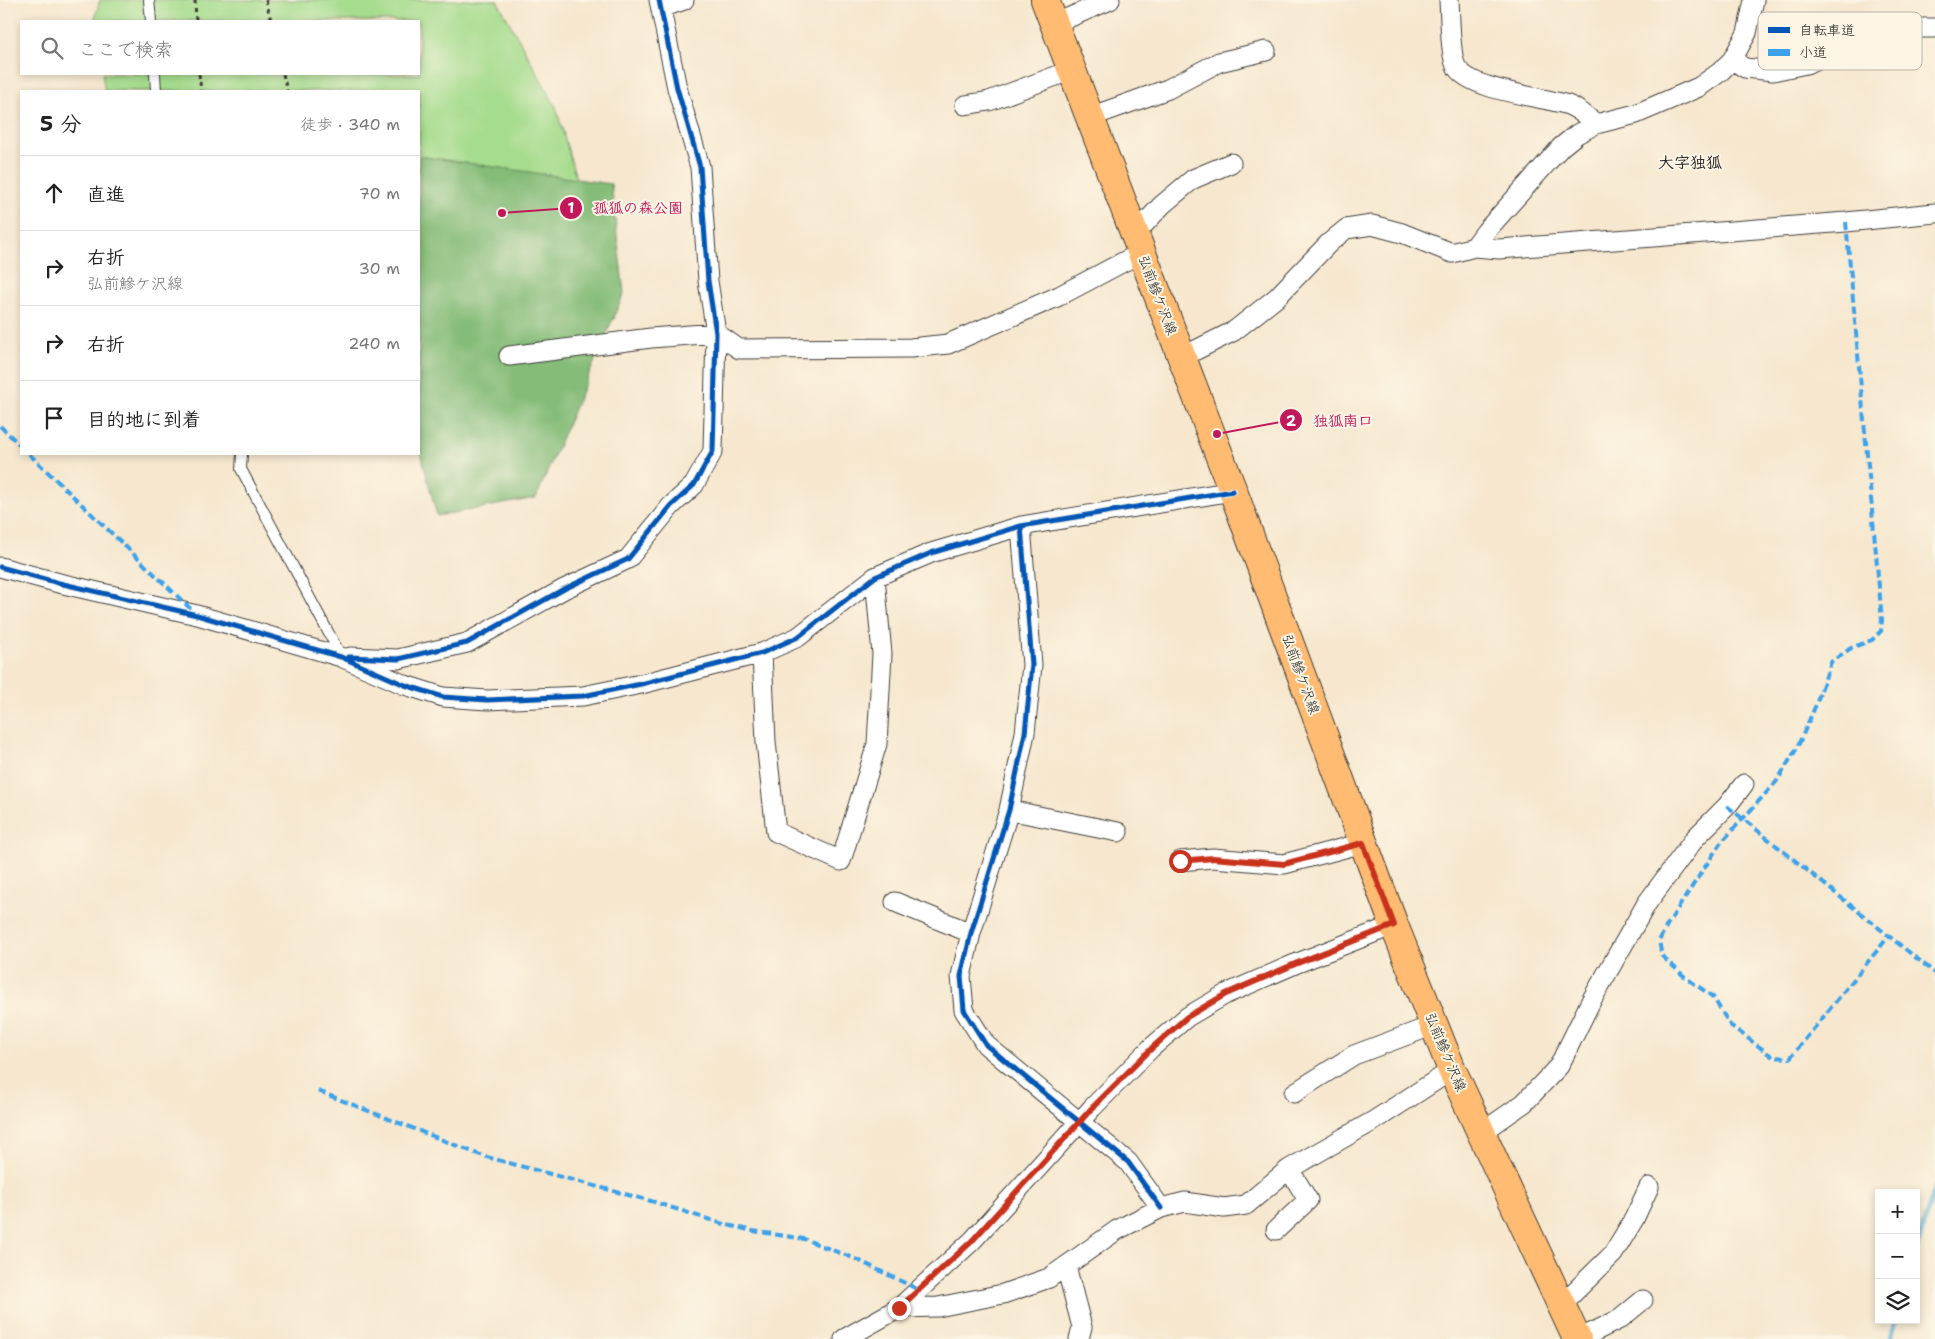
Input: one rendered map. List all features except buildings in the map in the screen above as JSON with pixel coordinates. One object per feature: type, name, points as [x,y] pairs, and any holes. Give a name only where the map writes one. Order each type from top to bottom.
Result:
[{"type":"main road","name":"弘前鰺ケ沢線","points":[[1049,12],[1182,356],[1363,843],[1434,1026],[1452,1070],[1578,1339]]},
{"type":"street","points":[[341,657],[398,659],[467,642],[564,589],[628,559],[672,506],[694,485],[713,451],[716,333],[708,281],[700,167],[677,88],[660,4],[684,0]]},
{"type":"street","points":[[1049,12],[1110,0]]},
{"type":"street","points":[[1449,0],[1456,67],[1466,78],[1486,87],[1540,97],[1570,106],[1596,124]]},
{"type":"street","points":[[1474,247],[1561,147],[1577,134],[1596,124],[1636,114],[1699,87],[1732,60],[1747,33],[1754,0]]},
{"type":"street","points":[[1922,28],[1935,28]]},
{"type":"street","points":[[1090,117],[1168,89],[1219,62],[1266,51]]},
{"type":"street","points":[[1732,60],[1745,68],[1758,69]]},
{"type":"street","points":[[965,105],[989,101],[1072,70]]},
{"type":"street","points":[[509,356],[651,338],[716,333],[739,349],[911,348],[948,344],[1059,296],[1138,243],[1162,205],[1193,179],[1231,162]]},
{"type":"street","points":[[1182,356],[1234,330],[1276,298],[1329,243],[1346,229],[1372,225],[1402,233],[1452,253],[1474,247],[1509,248],[1846,222],[1935,213]]},
{"type":"street","points":[[0,567],[59,583],[197,615],[341,657],[405,686],[443,696],[487,700],[583,696],[641,684],[762,653],[798,637],[875,577],[931,552],[1021,526],[1233,491]]},
{"type":"street","points":[[1021,526],[1032,665],[1025,733],[1009,810],[971,933],[961,976],[964,1010],[986,1045],[1128,1162],[1161,1208]]},
{"type":"street","points":[[762,653],[766,742],[776,832],[842,861],[877,744],[882,654],[875,577]]},
{"type":"street","points":[[1481,1133],[1524,1103],[1559,1066],[1591,1001],[1646,903],[1696,837],[1727,806],[1744,784]]},
{"type":"street","points":[[1009,810],[1118,832]]},
{"type":"street","points":[[1180,861],[1213,858],[1284,864],[1363,843]]},
{"type":"street","points":[[895,902],[971,933]]},
{"type":"street","points":[[844,1339],[899,1308],[972,1241],[1080,1122],[1152,1048],[1187,1017],[1226,994],[1295,964],[1394,925]]},
{"type":"street","points":[[1294,1093],[1354,1055],[1434,1026]]},
{"type":"street","points":[[899,1308],[938,1307],[1004,1294],[1049,1278],[1117,1230],[1161,1208],[1185,1202],[1224,1208],[1246,1205],[1289,1169],[1375,1120],[1452,1070]]},
{"type":"street","points":[[1276,1230],[1308,1200],[1289,1169]]},
{"type":"street","points":[[1561,1305],[1612,1254],[1634,1219],[1650,1187]]},
{"type":"street","points":[[1066,1266],[1082,1327],[1079,1339]]},
{"type":"street","points":[[1578,1339],[1620,1319],[1644,1300]]},
{"type":"lane","points":[[149,0],[151,20]]},
{"type":"lane","points":[[155,75],[156,90]]},
{"type":"lane","points":[[242,455],[241,469],[341,657]]},
{"type":"path","points":[[195,0],[196,20]]},
{"type":"path","points":[[266,0],[271,20]]},
{"type":"path","points":[[200,75],[200,90]]},
{"type":"path","points":[[283,75],[287,90]]},
{"type":"green space","points":[[100,0],[497,0],[556,107],[615,318],[469,409],[420,410],[420,90],[105,90],[102,75],[420,75],[420,20],[94,20]]},
{"type":"green space","points":[[420,156],[611,184],[624,293],[536,498],[437,516],[420,450]]},
{"type":"waterway","points":[[1920,1236],[1935,1187]]},
{"type":"waterway","points":[[1890,1339],[1894,1324]]},
{"type":"marked path","points":[[1846,222],[1882,620],[1881,631],[1872,640],[1851,648],[1831,662],[1815,707],[1797,748],[1777,781],[1720,844],[1667,925],[1659,941],[1662,956],[1685,977],[1713,997],[1730,1025],[1773,1057],[1790,1058],[1889,936]]},
{"type":"marked path","points":[[0,426],[20,445]]},
{"type":"marked path","points":[[30,455],[195,613]]},
{"type":"marked path","points":[[1727,806],[1935,973]]},
{"type":"marked path","points":[[318,1091],[483,1156],[651,1201],[723,1224],[804,1239],[858,1260],[919,1290]]},
{"type":"cycle path","points":[[349,657],[398,659],[467,643],[564,589],[628,559],[671,506],[694,485],[713,451],[716,333],[708,281],[700,167],[677,88],[659,0]]},
{"type":"cycle path","points":[[0,567],[59,583],[197,615],[341,657],[405,685],[443,697],[487,700],[583,696],[641,684],[762,653],[798,637],[875,577],[931,553],[1021,526],[1233,491]]},
{"type":"cycle path","points":[[1021,526],[1032,665],[1025,733],[1009,810],[971,933],[961,976],[964,1010],[986,1045],[1128,1162],[1161,1208]]},
{"type":"place","name":"孤狐の森公園","points":[[502,213]]},
{"type":"place","name":"独狐南口","points":[[1217,434]]},
{"type":"district","name":"大字独狐","points":[[1690,162]]},
{"type":"route","points":[[899,1308],[972,1241],[1024,1186],[1092,1108],[1152,1048],[1187,1017],[1226,994],[1295,964],[1394,925],[1363,843],[1284,864],[1213,858],[1180,861]]}]
